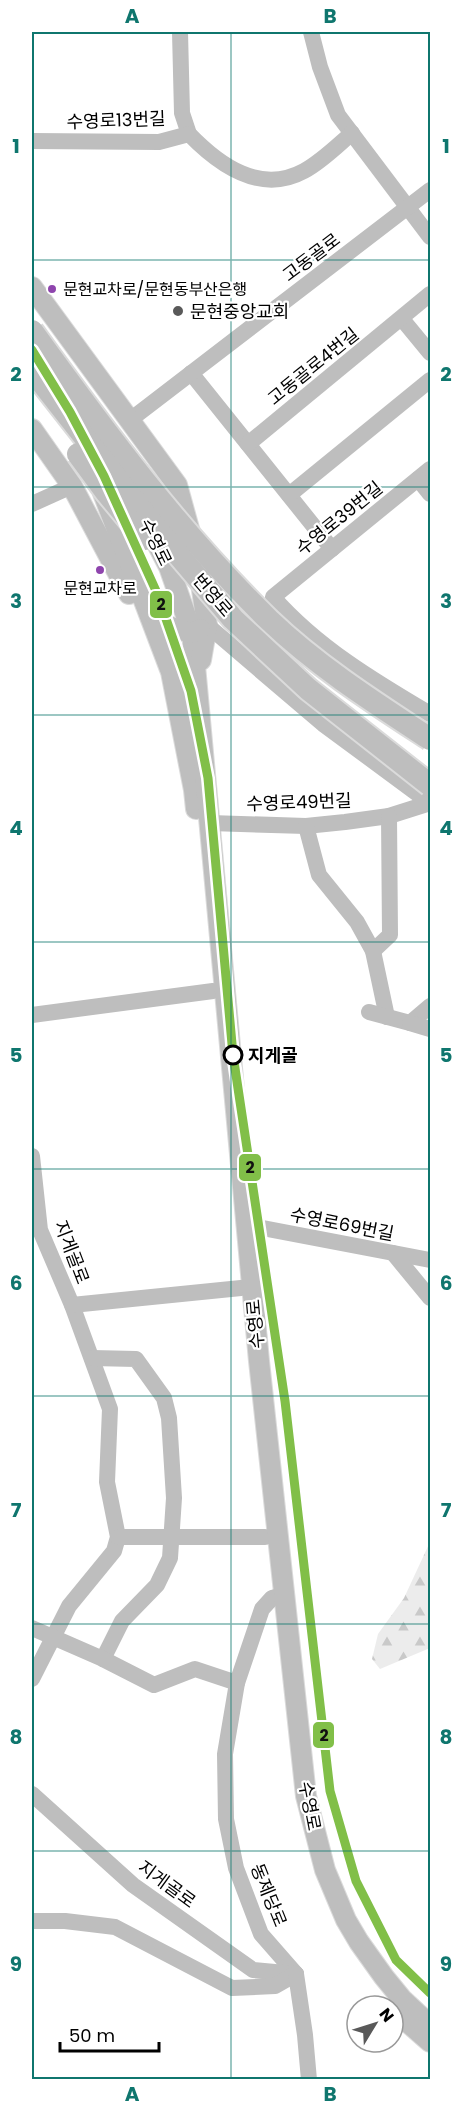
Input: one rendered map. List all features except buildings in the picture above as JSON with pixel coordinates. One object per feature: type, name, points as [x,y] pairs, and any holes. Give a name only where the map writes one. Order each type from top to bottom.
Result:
[{"type":"highway","points":[[32,311],[210,545]]},
{"type":"highway","name":"번영로","points":[[32,331],[101,426],[166,509],[271,621],[346,683],[430,739]]},
{"type":"highway","name":"번영로","points":[[32,370],[159,532],[234,619],[308,689],[430,785]]},
{"type":"highway","points":[[32,393],[106,492],[158,554],[234,619]]},
{"type":"main road","points":[[32,287],[177,485],[196,556],[200,629],[172,628],[158,620],[141,593]]},
{"type":"main road","name":"수영로","points":[[32,340],[114,459],[200,629],[197,680],[198,718],[210,823],[247,1225],[290,1767],[295,1803],[310,1867],[319,1893],[352,1956],[382,1994]]},
{"type":"main road","name":"수영로","points":[[32,363],[87,451],[171,672],[175,688],[194,790],[265,1538],[277,1596],[306,1796],[325,1870],[346,1920],[369,1958],[402,1999],[430,2025]]},
{"type":"main road","name":"수영로","points":[[32,429],[72,486],[124,584],[175,688]]},
{"type":"main road","name":"수영로","points":[[405,2019],[430,2042]]},
{"type":"street","points":[[180,32],[182,113],[189,134]]},
{"type":"street","points":[[311,32],[320,67],[338,115],[430,237]]},
{"type":"street","name":"수영로13번길","points":[[32,141],[159,142],[189,134],[205,150],[248,178],[272,181],[294,176],[306,170],[352,134]]},
{"type":"street","name":"고동골로","points":[[129,420],[430,190]]},
{"type":"street","name":"고동골로4번길","points":[[248,444],[430,294]]},
{"type":"street","points":[[402,319],[430,353]]},
{"type":"street","points":[[191,372],[332,549]]},
{"type":"street","points":[[289,495],[430,380]]},
{"type":"street","points":[[424,474],[430,494]]},
{"type":"street","name":"수영로39번길","points":[[424,474],[273,597],[292,618],[359,672],[430,714]]},
{"type":"street","points":[[32,504],[72,486]]},
{"type":"street","points":[[200,629],[430,803]]},
{"type":"street","name":"수영로49번길","points":[[210,823],[306,826],[389,816],[430,803]]},
{"type":"street","points":[[373,951],[390,935],[389,816]]},
{"type":"street","points":[[306,826],[319,874],[357,922],[373,951],[387,1017]]},
{"type":"street","points":[[32,1015],[213,991]]},
{"type":"street","points":[[410,1023],[430,1006]]},
{"type":"street","points":[[369,1012],[430,1029]]},
{"type":"street","name":"지게골로","points":[[32,1156],[40,1230],[39,1248],[72,1305],[110,1409],[107,1482],[118,1537]]},
{"type":"street","name":"수영로69번길","points":[[247,1225],[430,1260]]},
{"type":"street","points":[[393,1253],[430,1298]]},
{"type":"street","name":"수영로","points":[[72,1305],[241,1288]]},
{"type":"street","points":[[92,1358],[136,1359],[164,1398],[169,1418],[174,1498],[171,1558],[158,1585],[123,1621],[103,1659]]},
{"type":"street","points":[[32,1679],[69,1606],[114,1551],[118,1537],[265,1538]]},
{"type":"street","name":"동제당로","points":[[277,1596],[262,1609],[237,1683],[225,1754],[226,1820],[236,1868],[261,1934],[296,1974]]},
{"type":"street","points":[[32,1628],[54,1636],[154,1685],[195,1669],[237,1683]]},
{"type":"street","name":"지게골로","points":[[32,1794],[133,1885],[253,1970],[296,1974]]},
{"type":"street","points":[[32,1921],[65,1921],[115,1927],[232,1988],[275,1986],[296,1974],[309,2079]]},
{"type":"green space","points":[[430,1542],[430,1648],[380,1669],[372,1659],[378,1634],[404,1598]]},
{"type":"transit line","name":"2","points":[[32,350],[70,412],[104,476],[157,593],[191,691],[208,778],[233,1055],[285,1401],[330,1791],[356,1881],[396,1960],[430,1993]]},
{"type":"place","name":"문현교차로/문현동부산은행","points":[[52,289]]},
{"type":"place","name":"문현중앙교회","points":[[178,311]]},
{"type":"place","name":"문현교차로","points":[[100,570]]},
{"type":"place","name":"지게골","points":[[233,1055]]}]
